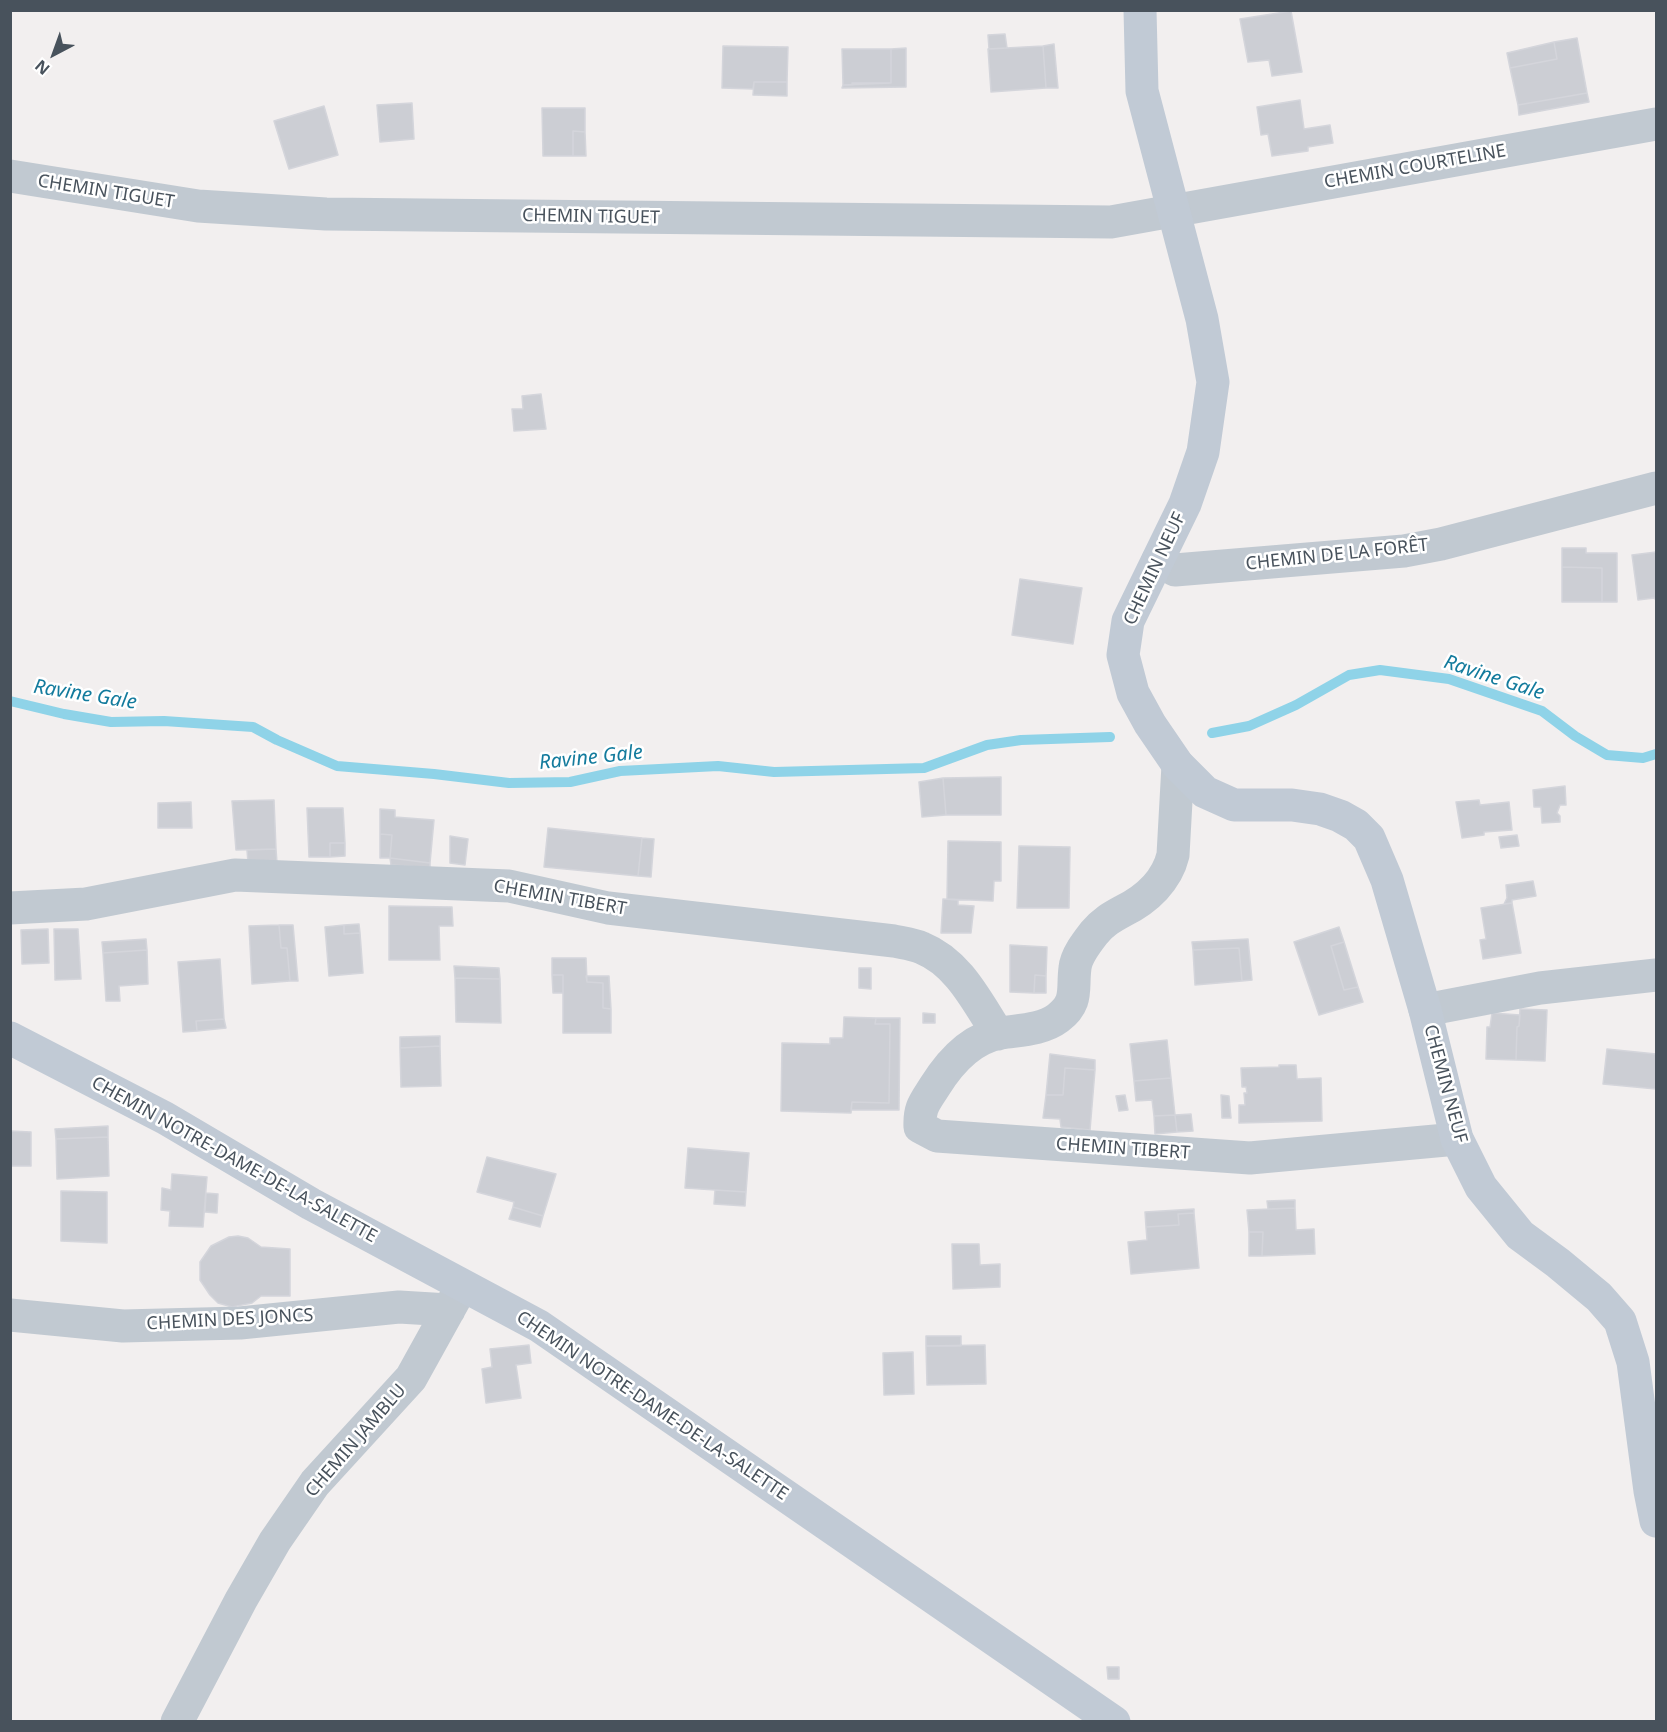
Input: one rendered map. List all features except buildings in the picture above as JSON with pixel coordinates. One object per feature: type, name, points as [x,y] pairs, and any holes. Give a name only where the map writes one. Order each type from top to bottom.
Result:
[{"type":"main road","name":"CHEMIN NEUF","points":[[1140,10],[1142,91],[1202,319],[1213,382],[1203,452],[1185,504],[1128,621],[1123,655],[1133,693],[1150,724],[1178,765],[1205,792],[1234,805],[1292,805],[1320,809],[1340,816],[1369,838],[1387,880],[1425,1011],[1456,1139],[1481,1187],[1520,1235],[1599,1298],[1620,1322],[1633,1362],[1656,1521]]},
{"type":"main road","name":"CHEMIN NOTRE-DAME-DE-LA-SALETTE","points":[[10,1038],[165,1118],[311,1204],[455,1298],[539,1326],[1114,1722]]},
{"type":"street","name":"CHEMIN COURTELINE","points":[[1173,210],[1656,124]]},
{"type":"street","name":"CHEMIN TIGUET","points":[[10,176],[198,206],[326,214],[1111,222],[1173,210]]},
{"type":"street","name":"CHEMIN DE LA FORÊT","points":[[1158,560],[1174,570],[1404,551],[1441,544],[1656,488]]},
{"type":"street","name":"CHEMIN TIBERT","points":[[1178,765],[1173,855],[1170,867],[1155,889],[1143,899],[1110,917],[1095,932],[1075,967],[1074,993],[1065,1011],[1049,1023],[998,1034],[971,1045],[947,1067],[920,1112],[920,1127],[937,1136],[1250,1158],[1456,1139]]},
{"type":"street","name":"CHEMIN TIBERT","points":[[10,908],[86,904],[235,875],[509,886],[608,908],[894,941],[921,947],[941,959],[960,976],[998,1034]]},
{"type":"street","name":"CHEMIN NEUF","points":[[1425,1011],[1540,988],[1656,975]]},
{"type":"street","name":"CHEMIN DES JONCS","points":[[10,1314],[123,1326],[240,1323],[399,1307],[455,1298]]},
{"type":"street","name":"CHEMIN JAMBLU","points":[[177,1722],[241,1600],[275,1541],[315,1484],[411,1378],[455,1298]]},
{"type":"waterway","name":"Ravine Gale","points":[[1212,733],[1249,726],[1296,705],[1349,675],[1380,670],[1449,679],[1542,711],[1575,736],[1607,755],[1643,758],[1656,754]]},
{"type":"waterway","name":"Ravine Gale","points":[[10,701],[111,722],[164,721],[253,727],[337,766],[509,783],[570,782],[620,771],[718,766],[774,772],[924,768],[987,745],[1021,740],[1110,737]]}]
